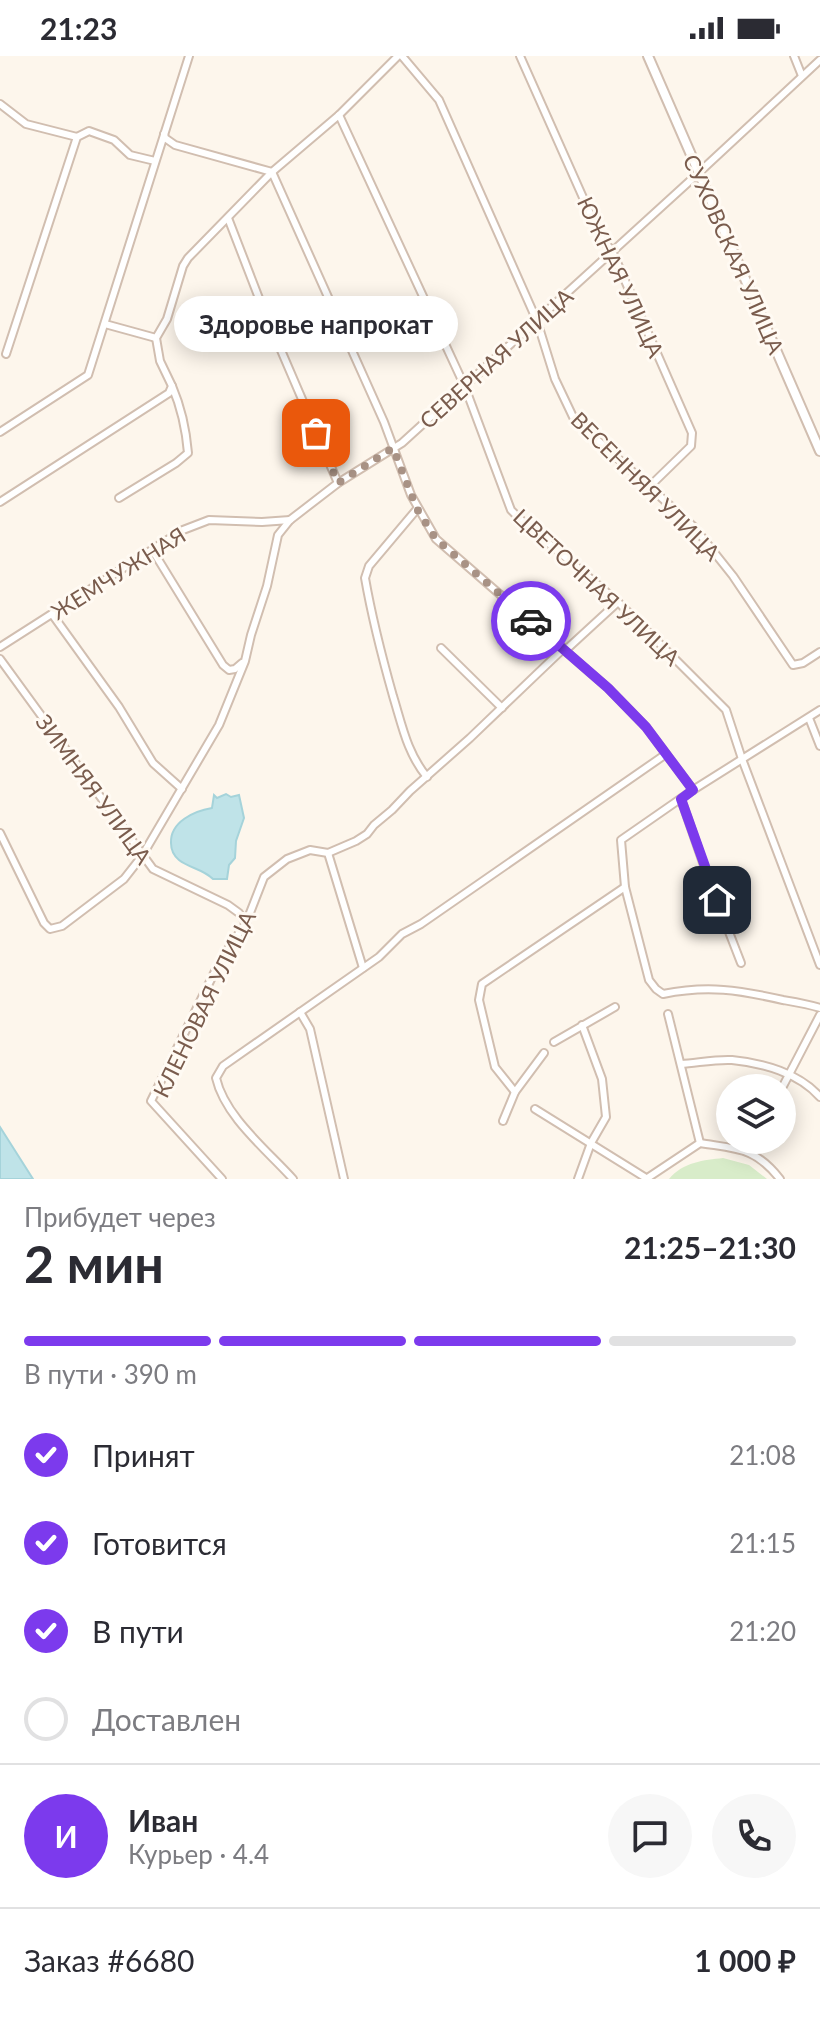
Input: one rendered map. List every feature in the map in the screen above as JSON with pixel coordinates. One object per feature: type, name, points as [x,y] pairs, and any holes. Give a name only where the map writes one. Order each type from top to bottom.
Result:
[{"type":"street","points":[[0,432],[88,375],[189,56]]},
{"type":"street","points":[[119,498],[188,453],[180,404],[160,361],[156,338],[171,309],[183,266],[204,240],[272,172],[339,115],[400,56]]},
{"type":"street","name":"ВЕСЕННЯЯ УЛИЦА","points":[[400,56],[439,100],[537,321],[555,379],[574,419],[694,527],[733,576],[793,665],[803,663],[820,652]]},
{"type":"street","name":"ЮЖНАЯ УЛИЦА","points":[[520,56],[601,238],[612,251],[692,433],[691,446],[650,486]]},
{"type":"street","name":"СУХОВСКАЯ УЛИЦА","points":[[648,56],[817,437],[820,451]]},
{"type":"street","points":[[794,56],[802,76]]},
{"type":"street","name":"СЕВЕРНАЯ УЛИЦА","points":[[0,833],[44,923],[50,929],[62,926],[124,879],[142,856],[219,725],[245,661],[278,535],[290,520],[338,483],[402,443],[820,60]]},
{"type":"street","points":[[0,104],[26,124],[77,137],[89,131],[114,140],[130,155],[155,161]]},
{"type":"street","name":"ЦВЕТОЧНАЯ УЛИЦА","points":[[339,115],[465,387],[511,510],[618,602],[726,710],[820,965]]},
{"type":"street","points":[[164,134],[175,145],[272,172]]},
{"type":"street","points":[[6,354],[77,137]]},
{"type":"street","points":[[272,172],[384,422],[417,509],[436,539],[627,708],[646,727],[693,790]]},
{"type":"street","points":[[228,218],[338,483]]},
{"type":"street","points":[[105,324],[156,338]]},
{"type":"street","points":[[0,502],[169,393],[172,386]]},
{"type":"street","points":[[417,509],[369,566],[365,578],[386,670],[408,745],[415,763],[427,777]]},
{"type":"street","name":"ЖЕМЧУЖНАЯ","points":[[0,647],[183,530],[209,520],[290,520]]},
{"type":"street","points":[[153,551],[223,665],[229,670],[235,669],[245,661]]},
{"type":"street","name":"КЛЕНОВАЯ УЛИЦА","points":[[222,1179],[151,1101],[221,959],[246,923],[264,877],[287,859],[310,850],[328,853],[367,834],[563,649],[618,602]]},
{"type":"street","points":[[52,614],[119,707],[153,763],[182,789]]},
{"type":"street","points":[[441,648],[502,708]]},
{"type":"street","name":"ЗИМНЯЯ УЛИЦА","points":[[0,659],[153,869],[228,905],[246,923]]},
{"type":"street","points":[[820,710],[693,790],[621,840],[625,887],[649,980],[656,989],[663,994],[718,988],[820,1008]]},
{"type":"street","points":[[809,718],[820,746]]},
{"type":"street","name":"КЛЕНОВАЯ УЛИЦА","points":[[293,1179],[235,1116],[220,1093],[216,1078],[223,1066],[379,957],[402,934],[421,924],[666,754]]},
{"type":"street","points":[[681,799],[741,963]]},
{"type":"street","points":[[328,853],[363,968]]},
{"type":"street","points":[[515,1092],[495,1067],[479,1000],[482,984],[625,887]]},
{"type":"street","points":[[554,1042],[615,1007]]},
{"type":"street","points":[[300,1012],[310,1029],[344,1179]]},
{"type":"street","points":[[668,1014],[700,1143]]},
{"type":"street","points":[[789,1073],[820,1015]]},
{"type":"street","points":[[578,1179],[591,1143],[606,1117],[602,1079],[582,1025]]},
{"type":"street","points":[[503,1121],[515,1092],[544,1053]]},
{"type":"street","points":[[681,1064],[731,1060],[789,1073],[820,1097]]},
{"type":"street","points":[[535,1109],[646,1179],[700,1143],[716,1146]]},
{"type":"street","points":[[753,1154],[780,1179]]},
{"type":"green space","points":[[723,1158],[749,1165],[767,1179],[669,1179],[687,1165]]},
{"type":"water","points":[[226,794],[231,797],[239,795],[244,818],[227,879],[213,879],[177,858],[171,848],[172,836],[174,829],[184,819],[212,808],[214,795],[217,798]]},
{"type":"water","points":[[0,1127],[33,1179],[0,1179]]},
{"type":"way so far","points":[[316,433],[338,483],[393,448],[417,509],[436,539],[531,621]]},
{"type":"place","name":"Здоровье напрокат","points":[[316,433]]},
{"type":"route","points":[[531,621],[608,688],[646,727],[693,790],[681,799],[717,900]]}]
